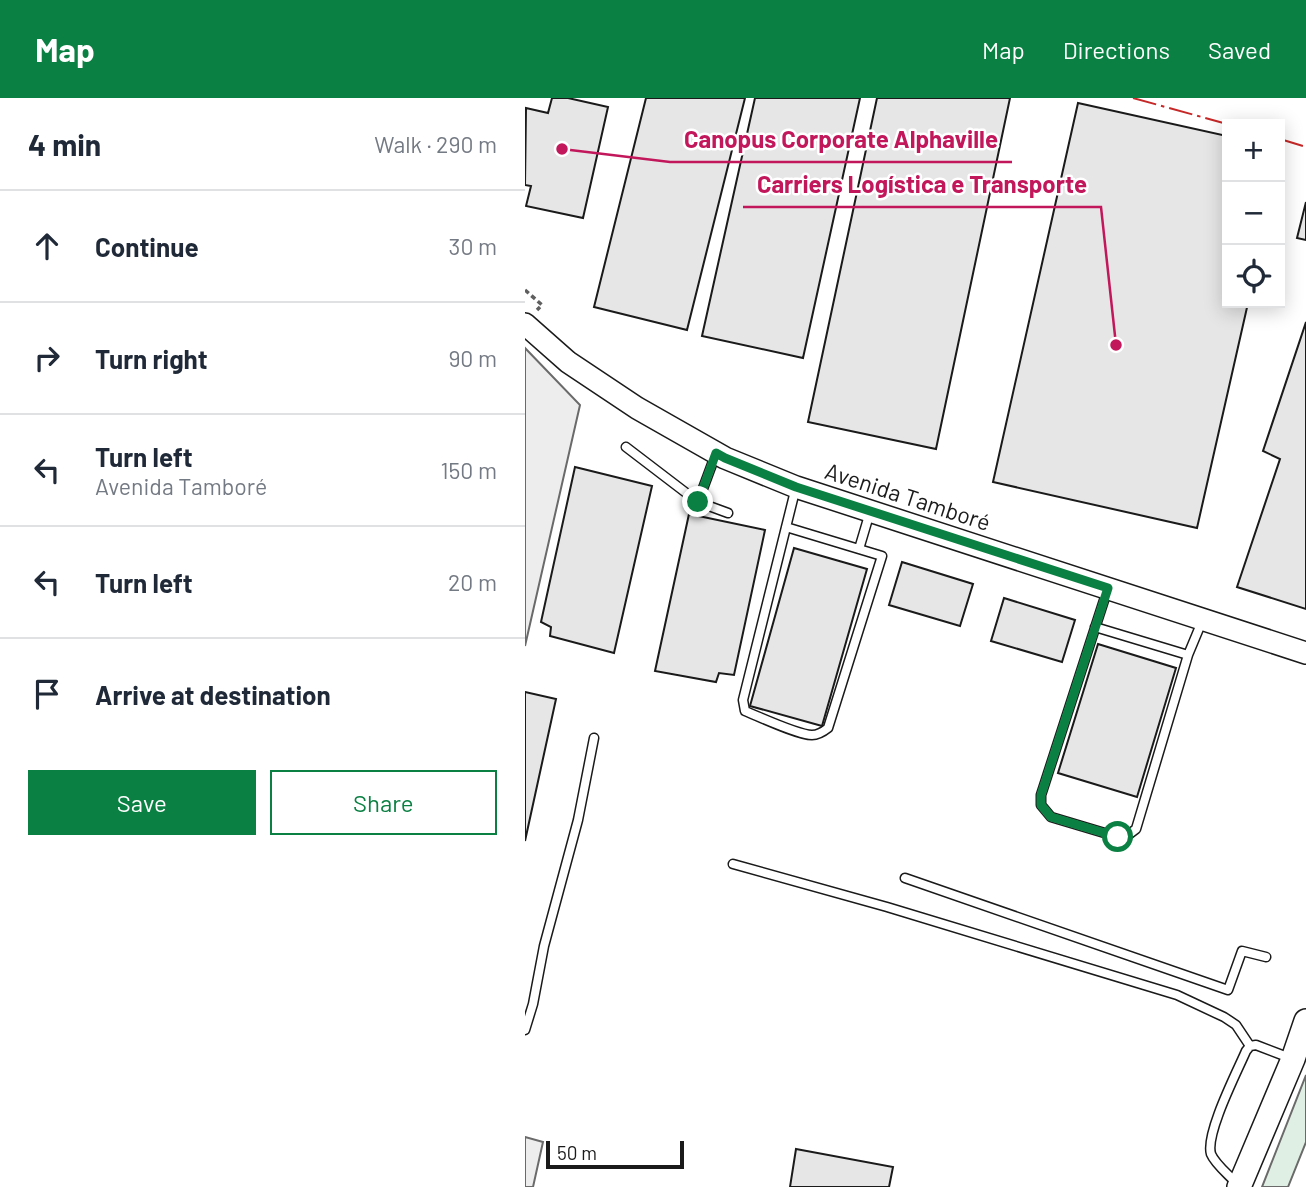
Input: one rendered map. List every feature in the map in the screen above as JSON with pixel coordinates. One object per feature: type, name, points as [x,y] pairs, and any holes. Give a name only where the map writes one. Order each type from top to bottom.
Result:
[{"type":"main road","points":[[1239,1187],[1293,1059],[1306,1021]]},
{"type":"street","name":"Avenida Tamboré","points":[[525,324],[568,362],[625,400],[725,458],[796,487],[1306,653]]},
{"type":"lane","points":[[626,447],[698,502],[728,513]]},
{"type":"lane","points":[[698,502],[716,453]]},
{"type":"lane","points":[[786,527],[882,556],[828,728],[822,733],[812,735],[745,711],[743,700],[786,527],[796,487]]},
{"type":"lane","points":[[859,549],[870,511]]},
{"type":"lane","points":[[1108,588],[1041,795],[1041,805],[1051,817],[1118,837],[1128,835],[1136,829],[1188,655],[1203,619]]},
{"type":"lane","points":[[1095,627],[1188,655]]},
{"type":"lane","points":[[525,1030],[544,946],[578,820],[594,738]]},
{"type":"lane","points":[[733,864],[901,911],[1177,995],[1236,1025],[1250,1046]]},
{"type":"lane","points":[[905,878],[1228,990],[1242,951],[1266,957]]},
{"type":"lane","points":[[1239,1187],[1212,1156],[1210,1144],[1214,1127],[1246,1051],[1250,1046],[1256,1045],[1293,1059]]},
{"type":"green space","points":[[1306,1075],[1306,1142],[1288,1187],[1262,1187]]},
{"type":"shaded area","points":[[525,348],[580,405],[525,646]]},
{"type":"shaded area","points":[[525,1137],[543,1142],[533,1187],[525,1187]]},
{"type":"building","points":[[552,98],[568,98],[608,107],[583,218],[526,206],[531,186],[525,185],[526,108],[548,113]]},
{"type":"building","points":[[646,98],[745,98],[687,330],[594,307]]},
{"type":"building","points":[[755,98],[860,98],[803,358],[702,336]]},
{"type":"building","points":[[877,98],[1010,98],[936,449],[808,422]]},
{"type":"building","points":[[1078,103],[1222,135],[1222,308],[1247,308],[1197,528],[993,482]]},
{"type":"building","points":[[1306,202],[1306,240],[1297,238]]},
{"type":"building","points":[[1306,322],[1306,609],[1237,587],[1280,459],[1263,451]]},
{"type":"building","points":[[575,467],[652,486],[614,653],[550,636],[551,627],[541,622]]},
{"type":"building","points":[[689,514],[765,530],[734,675],[719,673],[716,682],[655,671]]},
{"type":"building","points":[[794,548],[867,569],[822,726],[750,706]]},
{"type":"building","points":[[902,562],[973,584],[960,626],[889,605]]},
{"type":"building","points":[[1004,598],[1075,620],[1062,662],[991,641]]},
{"type":"building","points":[[1098,644],[1176,668],[1137,797],[1058,773]]},
{"type":"building","points":[[525,692],[556,699],[525,841]]},
{"type":"building","points":[[796,1149],[893,1167],[889,1187],[790,1187]]},
{"type":"power","points":[[1133,98],[1222,123]]},
{"type":"power","points":[[1285,141],[1306,147]]},
{"type":"place","name":"Canopus Corporate Alphaville","points":[[562,149]]},
{"type":"place","name":"Carriers Logística e Transporte","points":[[1116,345]]},
{"type":"route","points":[[698,502],[716,453],[796,487],[1108,588],[1041,795],[1041,805],[1051,817],[1118,837]]}]
